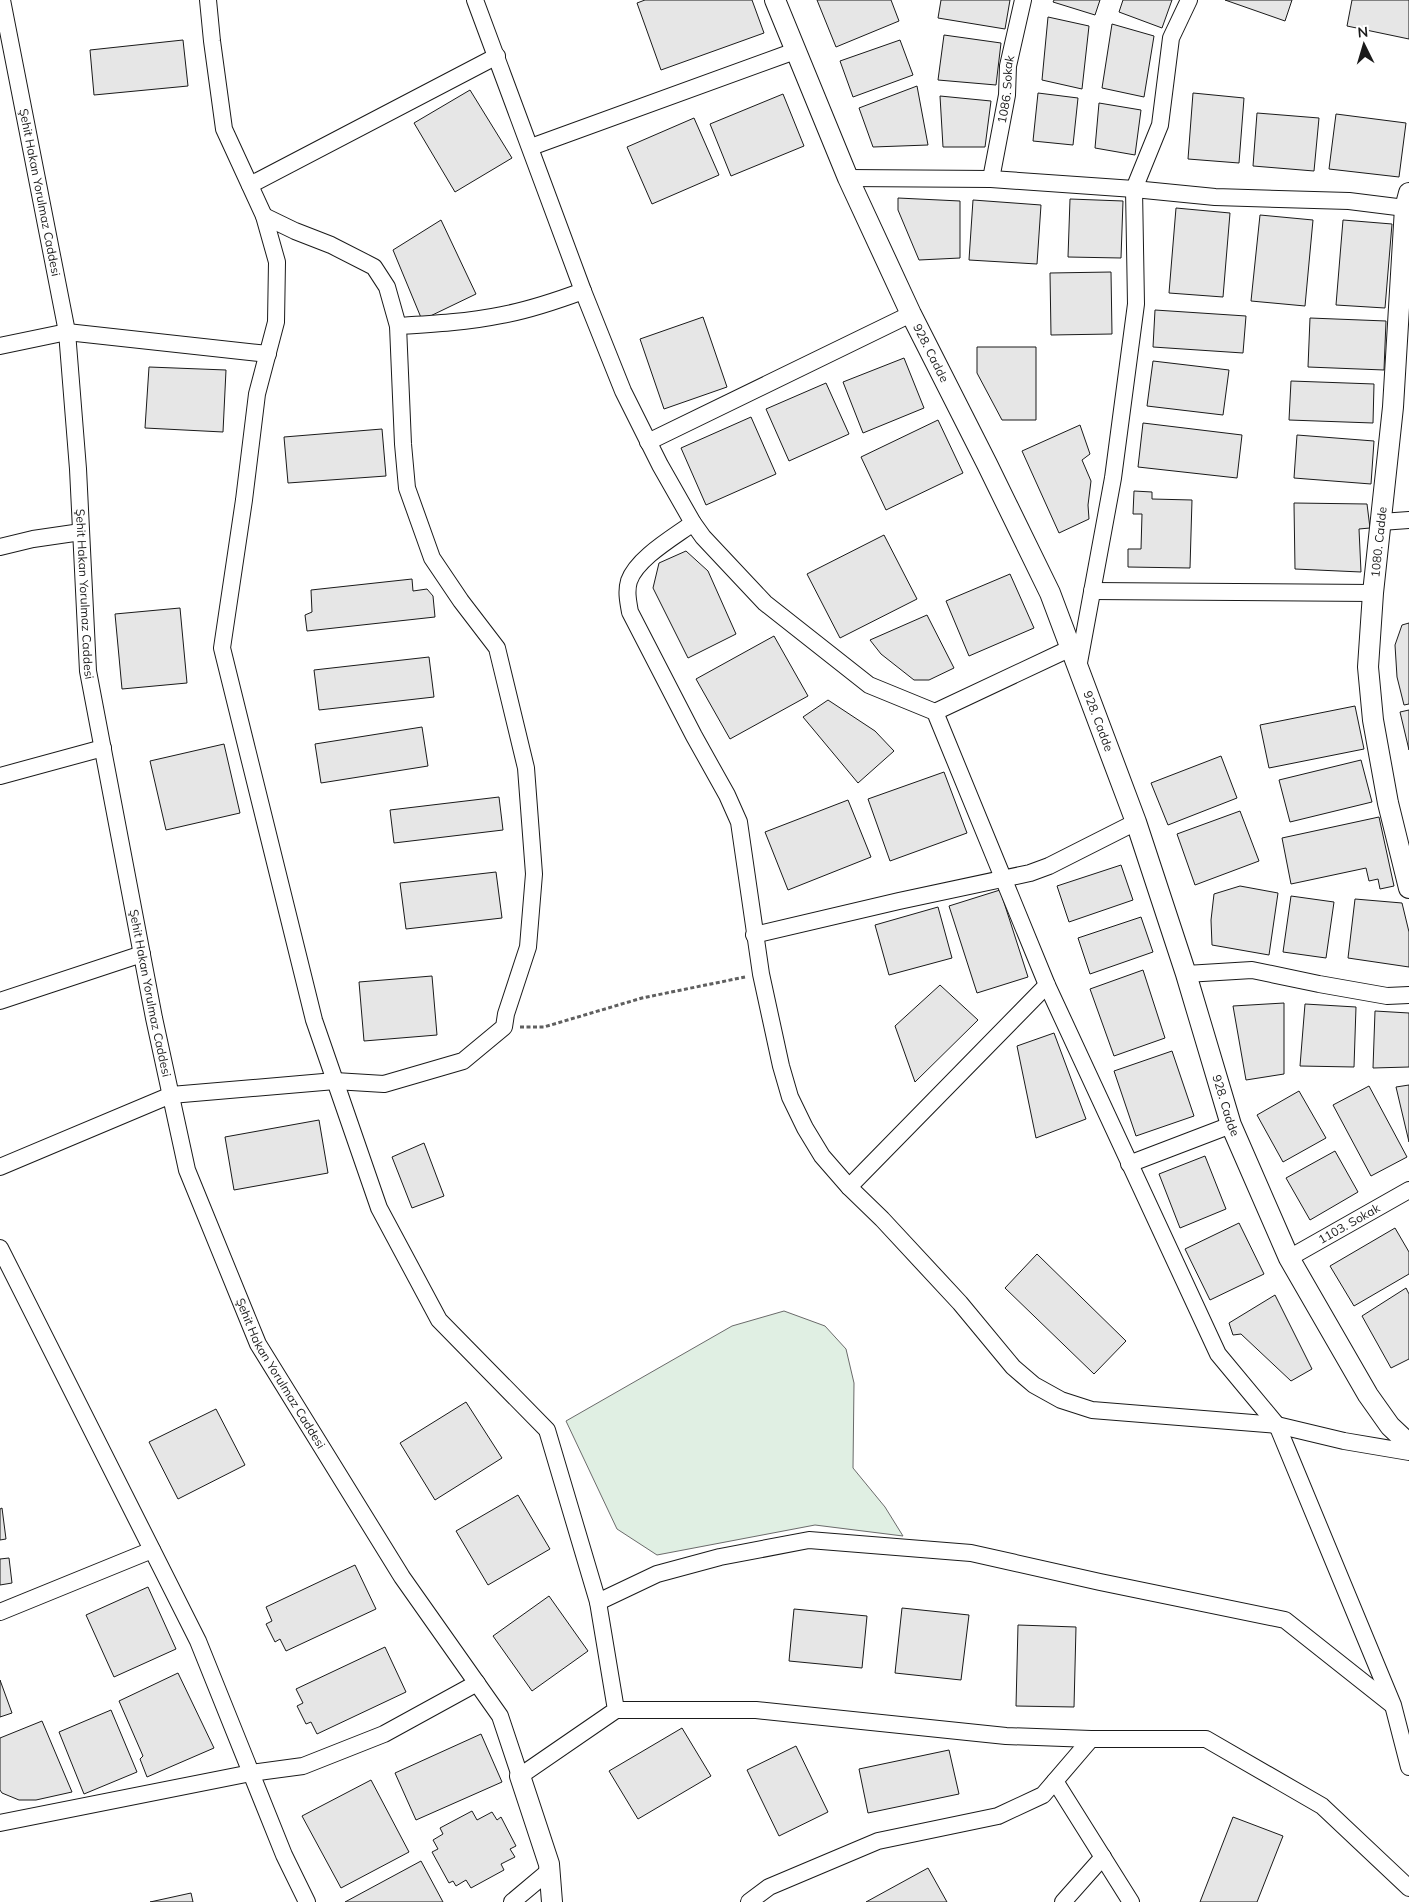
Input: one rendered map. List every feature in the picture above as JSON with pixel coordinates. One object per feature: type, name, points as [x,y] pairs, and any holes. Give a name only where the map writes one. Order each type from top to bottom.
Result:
[{"type":"street","name":"Şehit Hakan Yorulmaz Caddesi","points":[[2,0],[67,332],[81,532],[88,671],[142,954],[187,1170],[258,1344],[402,1577],[500,1716],[549,1864],[552,1902]]},
{"type":"street","points":[[208,0],[224,129],[264,216],[277,262],[276,322],[256,394],[244,500],[222,648],[314,1020],[378,1208],[439,1320],[546,1430],[598,1602],[616,1710]]},
{"type":"street","points":[[475,0],[583,291],[623,391],[648,442],[693,523],[703,537],[765,603],[869,685],[935,712],[1047,985],[1218,1354],[1277,1425],[1393,1705],[1409,1767]]},
{"type":"street","name":"928. Cadde","points":[[775,0],[848,178],[910,314],[1050,594],[1136,822],[1186,974],[1231,1125],[1289,1258],[1368,1395],[1390,1426],[1409,1444]]},
{"type":"street","name":"1086. Sokak","points":[[991,179],[1007,95],[1008,66],[1023,0]]},
{"type":"street","points":[[1078,668],[1113,478],[1136,304],[1134,189],[1160,125],[1171,38],[1189,0]]},
{"type":"street","points":[[531,147],[795,51]]},
{"type":"street","points":[[250,185],[497,56]]},
{"type":"street","points":[[848,178],[991,179],[1215,197],[1349,202],[1407,200]]},
{"type":"street","name":"1080. Cadde","points":[[1407,200],[1399,329],[1373,593],[1368,667],[1373,720],[1388,802],[1409,888]]},
{"type":"street","points":[[0,1167],[170,1095],[335,1080],[384,1084],[462,1061],[504,1027],[506,1014],[528,947],[534,874],[526,768],[497,648],[461,601],[432,558],[407,488],[403,444],[398,326],[387,288],[374,267],[331,245],[264,216]]},
{"type":"street","points":[[398,326],[501,316],[558,301],[583,291]]},
{"type":"street","points":[[648,442],[910,314]]},
{"type":"street","points":[[0,346],[67,332],[268,354]]},
{"type":"street","points":[[1381,522],[1409,520]]},
{"type":"street","points":[[693,523],[636,568],[629,580],[626,596],[630,612],[694,736],[727,795],[739,822],[746,862],[754,935],[781,1066],[790,1097],[805,1128],[822,1156],[953,1296],[1013,1367],[1034,1384],[1061,1400],[1092,1410],[1124,1414],[1173,1416],[1277,1425],[1344,1441],[1409,1452]]},
{"type":"street","points":[[0,547],[33,539],[81,532]]},
{"type":"street","points":[[1092,591],[1373,593]]},
{"type":"street","points":[[935,712],[1071,648]]},
{"type":"street","points":[[0,776],[103,748]]},
{"type":"street","points":[[754,935],[1030,873],[1049,866],[1136,822]]},
{"type":"street","points":[[0,1001],[142,954]]},
{"type":"street","points":[[1186,974],[1252,970],[1387,996],[1409,995]]},
{"type":"street","points":[[849,1187],[1047,985]]},
{"type":"street","points":[[1129,1164],[1231,1125]]},
{"type":"street","name":"1103. Sokak","points":[[1289,1258],[1409,1190]]},
{"type":"street","points":[[0,1248],[198,1641],[284,1855],[306,1902]]},
{"type":"street","points":[[598,1602],[657,1574],[720,1557],[809,1540],[971,1553],[1285,1620],[1393,1705]]},
{"type":"street","points":[[0,1612],[152,1550]]},
{"type":"street","points":[[0,1823],[251,1773],[303,1766],[384,1734],[477,1683]]},
{"type":"street","points":[[520,1776],[616,1710],[756,1710],[1006,1736],[1091,1739],[1206,1739],[1322,1806],[1409,1888]]},
{"type":"street","points":[[749,1902],[769,1887],[878,1841],[998,1816],[1043,1795],[1091,1739]]},
{"type":"street","points":[[1055,1781],[1131,1902]]},
{"type":"street","points":[[1063,1902],[1103,1857]]},
{"type":"street","points":[[512,1902],[549,1871]]},
{"type":"path","points":[[504,1027],[544,1027],[642,998],[761,974]]},
{"type":"green space","points":[[784,1311],[825,1326],[846,1349],[854,1383],[853,1468],[885,1507],[903,1536],[815,1525],[657,1555],[617,1529],[566,1421],[732,1326]]},
{"type":"building","points":[[645,0],[752,0],[764,33],[661,70],[637,3]]},
{"type":"building","points":[[817,0],[891,0],[899,21],[836,47]]},
{"type":"building","points":[[941,0],[1010,0],[1005,29],[938,18]]},
{"type":"building","points":[[1054,0],[1100,0],[1095,15],[1053,2]]},
{"type":"building","points":[[1123,0],[1172,0],[1162,28],[1119,12]]},
{"type":"building","points":[[1225,0],[1292,0],[1285,21]]},
{"type":"building","points":[[1352,0],[1409,0],[1409,39],[1347,26]]},
{"type":"building","points":[[1048,17],[1089,26],[1082,89],[1042,80]]},
{"type":"building","points":[[1112,24],[1154,36],[1144,97],[1102,88]]},
{"type":"building","points":[[944,35],[1001,43],[996,85],[938,80]]},
{"type":"building","points":[[183,40],[188,86],[94,95],[90,50]]},
{"type":"building","points":[[900,40],[913,75],[853,97],[840,61]]},
{"type":"building","points":[[917,86],[928,145],[873,147],[859,108]]},
{"type":"building","points":[[470,90],[512,158],[455,192],[414,123]]},
{"type":"building","points":[[1038,93],[1078,98],[1073,145],[1033,141]]},
{"type":"building","points":[[1193,93],[1244,98],[1239,163],[1188,159]]},
{"type":"building","points":[[783,94],[804,146],[731,176],[710,124]]},
{"type":"building","points":[[940,96],[991,101],[985,147],[943,147]]},
{"type":"building","points":[[1099,103],[1141,110],[1135,155],[1095,148]]},
{"type":"building","points":[[1257,113],[1319,118],[1314,171],[1253,166]]},
{"type":"building","points":[[1336,114],[1406,123],[1399,177],[1329,169]]},
{"type":"building","points":[[694,118],[719,175],[652,204],[627,147]]},
{"type":"building","points":[[898,198],[960,201],[960,258],[919,260],[898,210]]},
{"type":"building","points":[[1070,199],[1123,201],[1121,258],[1068,257]]},
{"type":"building","points":[[973,200],[1041,205],[1037,264],[969,260]]},
{"type":"building","points":[[1176,208],[1230,213],[1223,297],[1169,293]]},
{"type":"building","points":[[1260,215],[1313,220],[1305,306],[1251,301]]},
{"type":"building","points":[[441,220],[476,294],[422,320],[393,250]]},
{"type":"building","points":[[1343,220],[1392,224],[1385,308],[1336,305]]},
{"type":"building","points":[[1111,272],[1112,334],[1051,335],[1050,273]]},
{"type":"building","points":[[1155,310],[1246,316],[1243,353],[1153,347]]},
{"type":"building","points":[[703,317],[727,387],[664,409],[640,339]]},
{"type":"building","points":[[1310,318],[1386,321],[1384,370],[1308,367]]},
{"type":"building","points":[[977,347],[1036,347],[1036,420],[1002,420],[977,373]]},
{"type":"building","points":[[904,358],[924,408],[863,433],[843,382]]},
{"type":"building","points":[[1153,361],[1229,370],[1223,415],[1147,406]]},
{"type":"building","points":[[149,367],[226,370],[223,432],[145,428]]},
{"type":"building","points":[[1291,381],[1374,384],[1373,423],[1289,420]]},
{"type":"building","points":[[826,383],[849,434],[789,461],[766,409]]},
{"type":"building","points":[[751,417],[776,474],[706,505],[681,448]]},
{"type":"building","points":[[938,420],[963,473],[886,510],[861,457]]},
{"type":"building","points":[[1143,423],[1242,435],[1237,478],[1138,467]]},
{"type":"building","points":[[1080,425],[1090,454],[1082,460],[1091,481],[1088,505],[1089,519],[1059,533],[1022,451]]},
{"type":"building","points":[[382,429],[386,476],[288,483],[284,437]]},
{"type":"building","points":[[1297,435],[1374,441],[1371,484],[1294,478]]},
{"type":"building","points":[[1134,491],[1152,492],[1152,499],[1192,500],[1190,568],[1128,567],[1128,549],[1141,549],[1142,514],[1133,514]]},
{"type":"building","points":[[1294,503],[1367,504],[1370,528],[1359,529],[1361,572],[1295,569]]},
{"type":"building","points":[[884,535],[917,599],[840,638],[807,574]]},
{"type":"building","points":[[686,551],[708,571],[736,634],[688,658],[653,588],[659,563]]},
{"type":"building","points":[[1010,574],[1034,628],[969,656],[946,601]]},
{"type":"building","points":[[412,579],[413,591],[427,589],[433,596],[435,617],[307,631],[305,615],[312,612],[311,590]]},
{"type":"building","points":[[180,608],[187,683],[122,689],[115,614]]},
{"type":"building","points":[[927,615],[954,668],[929,680],[914,680],[881,654],[870,640]]},
{"type":"building","points":[[1409,623],[1409,704],[1404,705],[1397,677],[1395,645],[1402,625]]},
{"type":"building","points":[[774,636],[808,696],[730,739],[696,679]]},
{"type":"building","points":[[429,657],[434,697],[319,710],[314,670]]},
{"type":"building","points":[[828,700],[875,731],[894,751],[858,783],[803,717]]},
{"type":"building","points":[[1355,706],[1364,749],[1269,768],[1260,725]]},
{"type":"building","points":[[1409,710],[1409,750],[1400,712]]},
{"type":"building","points":[[422,727],[428,766],[321,783],[315,744]]},
{"type":"building","points":[[224,744],[240,813],[166,830],[150,761]]},
{"type":"building","points":[[1221,756],[1237,798],[1168,825],[1151,783]]},
{"type":"building","points":[[1361,760],[1372,802],[1290,822],[1279,780]]},
{"type":"building","points":[[944,772],[967,833],[890,861],[868,799]]},
{"type":"building","points":[[499,797],[503,830],[394,843],[390,810]]},
{"type":"building","points":[[848,800],[871,857],[788,890],[765,832]]},
{"type":"building","points":[[1240,811],[1259,861],[1195,885],[1177,834]]},
{"type":"building","points":[[1379,817],[1394,886],[1380,889],[1378,879],[1369,881],[1366,868],[1291,884],[1282,838]]},
{"type":"building","points":[[1121,865],[1133,900],[1069,922],[1057,886]]},
{"type":"building","points":[[496,872],[502,918],[406,929],[400,883]]},
{"type":"building","points":[[1240,886],[1278,893],[1269,955],[1212,945],[1211,920],[1214,894]]},
{"type":"building","points":[[1000,890],[1028,977],[977,993],[949,906]]},
{"type":"building","points":[[1291,896],[1334,902],[1326,958],[1283,952]]},
{"type":"building","points":[[1355,899],[1402,903],[1409,932],[1409,967],[1348,958]]},
{"type":"building","points":[[938,907],[952,958],[889,975],[875,925]]},
{"type":"building","points":[[1141,917],[1153,952],[1090,974],[1078,938]]},
{"type":"building","points":[[1143,970],[1165,1038],[1114,1056],[1090,989]]},
{"type":"building","points":[[432,976],[437,1035],[364,1041],[359,982]]},
{"type":"building","points":[[940,985],[978,1020],[915,1082],[895,1026]]},
{"type":"building","points":[[1284,1003],[1284,1074],[1246,1080],[1233,1006]]},
{"type":"building","points":[[1305,1004],[1356,1007],[1354,1067],[1300,1066]]},
{"type":"building","points":[[1375,1011],[1409,1013],[1409,1067],[1373,1068]]},
{"type":"building","points":[[1054,1033],[1086,1119],[1036,1138],[1017,1046]]},
{"type":"building","points":[[1172,1051],[1194,1116],[1136,1136],[1114,1071]]},
{"type":"building","points":[[1409,1085],[1409,1142],[1396,1087]]},
{"type":"building","points":[[1369,1086],[1407,1157],[1371,1176],[1333,1105]]},
{"type":"building","points":[[1299,1091],[1326,1138],[1283,1162],[1257,1115]]},
{"type":"building","points":[[319,1120],[328,1173],[234,1190],[225,1137]]},
{"type":"building","points":[[424,1143],[444,1196],[412,1208],[392,1157]]},
{"type":"building","points":[[1335,1151],[1358,1192],[1310,1220],[1286,1178]]},
{"type":"building","points":[[1205,1156],[1226,1209],[1180,1228],[1159,1174]]},
{"type":"building","points":[[1239,1223],[1264,1274],[1210,1300],[1185,1249]]},
{"type":"building","points":[[1395,1228],[1409,1252],[1409,1274],[1354,1306],[1330,1266]]},
{"type":"building","points":[[1037,1254],[1126,1341],[1094,1374],[1005,1288]]},
{"type":"building","points":[[1406,1288],[1409,1294],[1409,1359],[1391,1368],[1362,1316]]},
{"type":"building","points":[[1275,1295],[1312,1369],[1291,1381],[1241,1334],[1233,1335],[1229,1323]]},
{"type":"building","points":[[466,1402],[502,1458],[435,1500],[400,1443]]},
{"type":"building","points":[[216,1409],[245,1465],[178,1499],[149,1442]]},
{"type":"building","points":[[518,1495],[550,1549],[488,1585],[456,1531]]},
{"type":"building","points":[[2,1508],[6,1539],[0,1540],[0,1509]]},
{"type":"building","points":[[9,1558],[12,1583],[0,1585],[0,1559]]},
{"type":"building","points":[[355,1565],[376,1609],[286,1651],[280,1639],[275,1642],[266,1624],[272,1621],[266,1607]]},
{"type":"building","points":[[148,1587],[176,1649],[114,1677],[86,1615]]},
{"type":"building","points":[[549,1596],[588,1651],[532,1691],[493,1636]]},
{"type":"building","points":[[902,1608],[969,1615],[961,1680],[895,1673]]},
{"type":"building","points":[[794,1609],[867,1616],[862,1668],[789,1661]]},
{"type":"building","points":[[1018,1625],[1076,1627],[1074,1707],[1016,1706]]},
{"type":"building","points":[[385,1647],[406,1692],[317,1734],[311,1722],[306,1724],[297,1706],[303,1703],[296,1689]]},
{"type":"building","points":[[178,1673],[214,1748],[147,1777],[140,1759],[143,1756],[119,1701]]},
{"type":"building","points":[[0,1680],[12,1713],[0,1717]]},
{"type":"building","points":[[111,1710],[137,1772],[84,1794],[59,1732]]},
{"type":"building","points":[[42,1721],[72,1792],[36,1800],[19,1800],[2,1793],[0,1790],[0,1738]]},
{"type":"building","points":[[682,1728],[711,1776],[638,1819],[609,1771]]},
{"type":"building","points":[[481,1734],[502,1782],[416,1820],[395,1773]]},
{"type":"building","points":[[796,1746],[828,1812],[779,1836],[747,1770]]},
{"type":"building","points":[[949,1750],[959,1794],[868,1813],[859,1769]]},
{"type":"building","points":[[371,1780],[409,1852],[341,1888],[302,1816]]},
{"type":"building","points":[[472,1811],[477,1820],[492,1812],[497,1820],[501,1817],[516,1846],[510,1849],[515,1857],[501,1864],[504,1870],[471,1888],[466,1880],[456,1886],[453,1881],[449,1883],[432,1852],[438,1849],[433,1840],[443,1834],[440,1828]]},
{"type":"building","points":[[1233,1817],[1283,1836],[1257,1902],[1200,1902]]},
{"type":"building","points":[[421,1861],[443,1902],[345,1902]]},
{"type":"building","points":[[928,1868],[947,1902],[866,1902]]},
{"type":"building","points":[[191,1893],[193,1902],[150,1902]]}]
